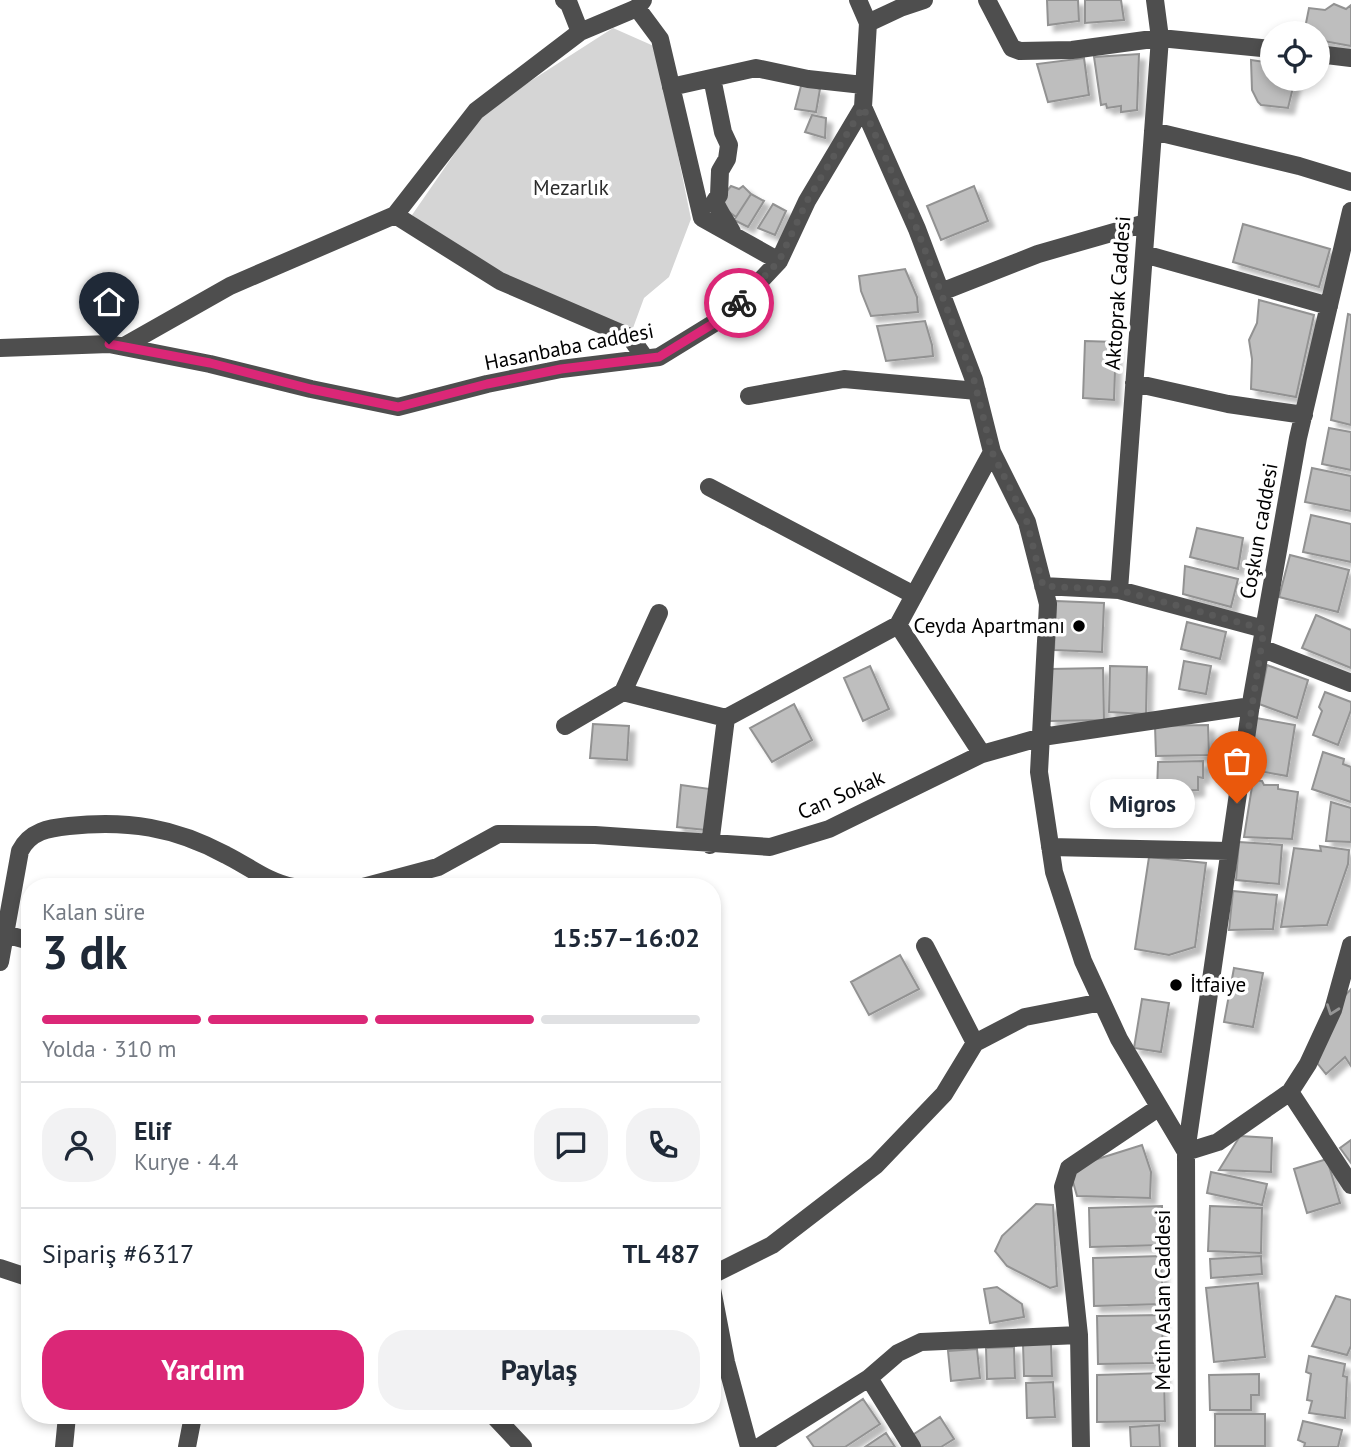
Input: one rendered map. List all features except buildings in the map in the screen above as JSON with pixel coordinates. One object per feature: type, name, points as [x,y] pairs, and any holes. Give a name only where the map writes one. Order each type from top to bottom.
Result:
[{"type":"street","points":[[564,0],[569,4],[580,32]]},
{"type":"street","points":[[858,0],[868,23],[863,107],[917,229],[941,292],[977,391],[992,452],[1027,522],[1048,604],[1039,772],[1054,872],[1083,961],[1119,1040],[1186,1152],[1218,1142],[1290,1092],[1308,1064],[1333,1010],[1351,945]]},
{"type":"street","points":[[868,23],[924,0]]},
{"type":"street","points":[[987,0],[1012,48],[1020,51],[1072,50],[1160,38],[1260,48]]},
{"type":"street","name":"Aktoprak Caddesi","points":[[1119,590],[1160,38],[1155,0]]},
{"type":"street","points":[[124,346],[230,286],[395,215],[476,111],[580,32],[640,4],[660,39],[702,218],[779,261]]},
{"type":"street","points":[[1330,55],[1351,58]]},
{"type":"street","points":[[671,87],[756,68],[808,79],[863,85]]},
{"type":"street","points":[[712,78],[723,132],[729,145],[727,159],[720,170],[719,195],[715,201],[733,235]]},
{"type":"street","name":"Hasanbaba caddesi","points":[[0,348],[109,344],[124,346],[398,407],[487,384],[561,369],[659,357],[729,314],[779,261],[807,201],[863,107]]},
{"type":"street","points":[[1153,131],[1299,166],[1351,182]]},
{"type":"street","name":"Coşkun caddesi","points":[[1186,1152],[1264,629],[1304,415],[1349,232],[1351,211]]},
{"type":"street","points":[[395,215],[500,282],[630,337],[645,358]]},
{"type":"street","points":[[941,292],[1038,254],[1146,223]]},
{"type":"street","points":[[1144,254],[1329,306]]},
{"type":"street","points":[[749,396],[844,379],[977,391]]},
{"type":"street","points":[[1134,383],[1228,404],[1304,415]]},
{"type":"street","points":[[623,692],[726,718],[898,625],[992,452]]},
{"type":"street","points":[[709,487],[914,595]]},
{"type":"street","points":[[1043,586],[1119,590],[1264,629]]},
{"type":"street","points":[[565,726],[623,692],[659,613]]},
{"type":"street","points":[[898,625],[982,754]]},
{"type":"street","points":[[1261,648],[1351,683]]},
{"type":"street","name":"Can Sokak","points":[[397,878],[438,867],[498,834],[595,835],[709,845],[770,847],[830,829],[982,754],[1042,737],[1251,706]]},
{"type":"street","points":[[709,845],[726,718]]},
{"type":"street","points":[[0,962],[20,851],[24,843],[35,834],[50,828],[124,824],[156,827],[198,840],[253,878]]},
{"type":"street","points":[[1050,846],[1229,851]]},
{"type":"street","points":[[5,934],[21,938]]},
{"type":"street","points":[[925,946],[975,1043]]},
{"type":"street","points":[[721,1270],[772,1245],[876,1165],[944,1094],[975,1043],[1025,1017],[1102,1002]]},
{"type":"street","points":[[1290,1092],[1351,1185]]},
{"type":"street","points":[[1082,1447],[1079,1335],[1063,1187],[1069,1168],[1158,1108]]},
{"type":"street","name":"Metin Aslan Caddesi","points":[[1186,1152],[1187,1447]]},
{"type":"street","points":[[0,1269],[21,1275]]},
{"type":"street","points":[[759,1447],[869,1378],[898,1353],[921,1342],[1079,1335]]},
{"type":"street","points":[[721,1336],[749,1447]]},
{"type":"street","points":[[869,1378],[912,1447]]},
{"type":"street","points":[[64,1447],[66,1424]]},
{"type":"street","points":[[187,1447],[191,1424]]},
{"type":"street","points":[[501,1424],[523,1447]]},
{"type":"green space","name":"Mezarlık","points":[[613,28],[656,47],[691,219],[669,277],[644,298],[633,328],[500,281],[412,215],[484,111]]},
{"type":"way so far","points":[[739,303],[779,261],[807,201],[863,107],[917,229],[974,380],[992,452],[1027,522],[1043,586],[1119,590],[1264,629],[1237,803]]},
{"type":"place","name":"Ceyda Apartmanı","points":[[1079,626]]},
{"type":"place","name":"Migros","points":[[1237,803]]},
{"type":"place","name":"İtfaiye","points":[[1176,985]]},
{"type":"route","points":[[109,344],[210,363],[311,389],[398,407],[487,384],[561,369],[659,357],[729,314],[739,303]]}]
